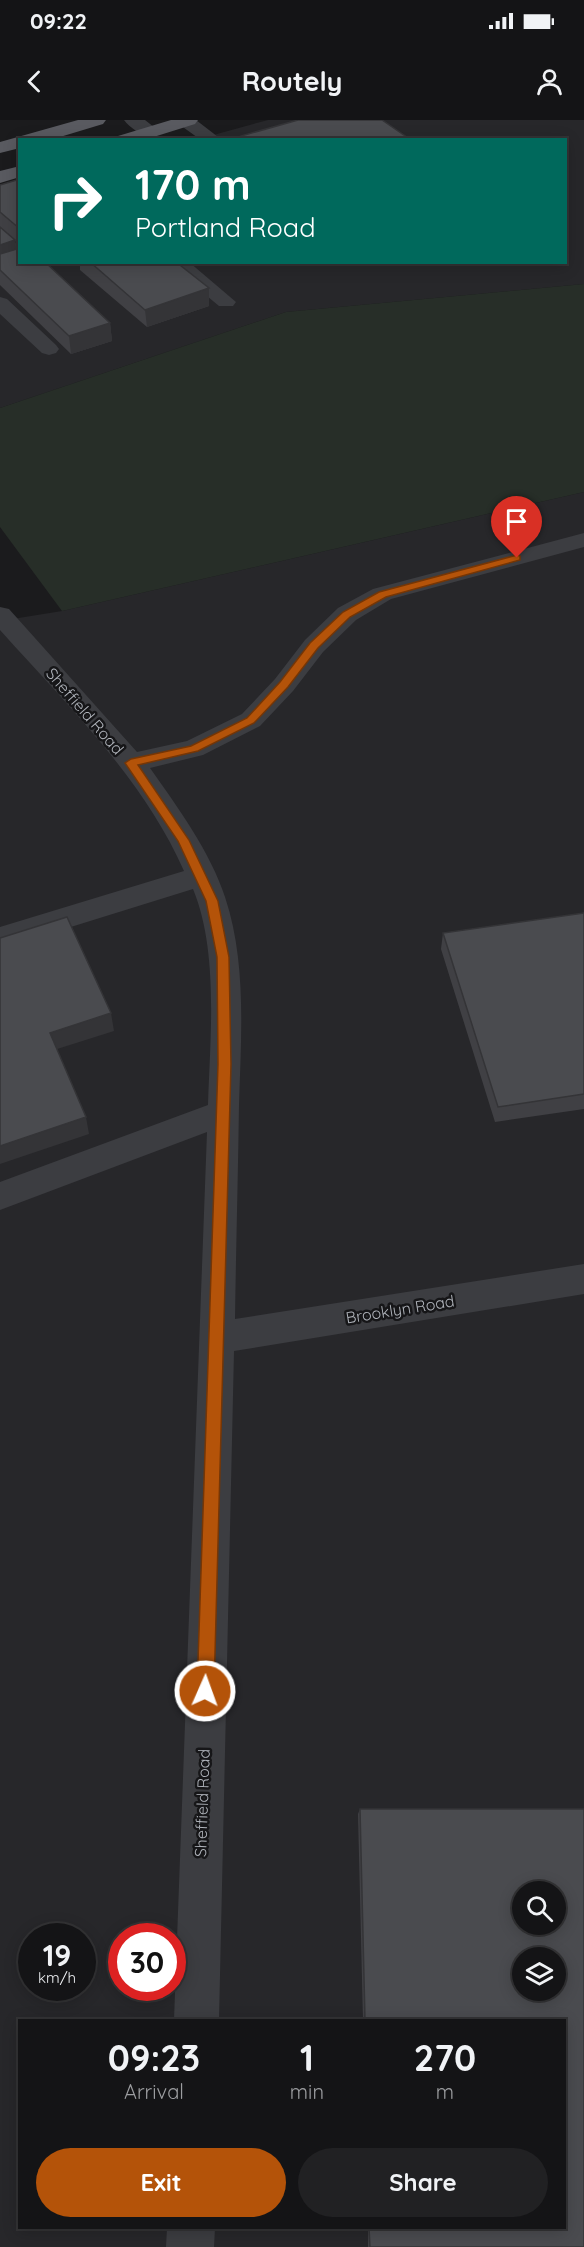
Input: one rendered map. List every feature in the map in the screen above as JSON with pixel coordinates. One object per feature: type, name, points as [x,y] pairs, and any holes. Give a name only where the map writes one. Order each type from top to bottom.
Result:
[{"type":"main road","points":[[36,138],[97,120]]},
{"type":"main road","points":[[130,138],[188,120]]},
{"type":"main road","points":[[0,148],[18,143]]},
{"type":"main road","points":[[0,177],[18,172]]},
{"type":"street","points":[[133,120],[150,131]]},
{"type":"street","points":[[188,120],[210,138]]},
{"type":"street","points":[[178,264],[226,302]]},
{"type":"street","points":[[0,303],[49,349]]},
{"type":"street","points":[[131,763],[194,749],[251,720],[284,685],[314,646],[346,614],[382,594],[584,540]]},
{"type":"street","name":"Sheffield Road","points":[[0,615],[131,763],[184,840],[212,901],[223,957],[225,1016],[196,2019]]},
{"type":"street","points":[[0,938],[201,876]]},
{"type":"street","points":[[0,1196],[222,1113]]},
{"type":"street","name":"Brooklyn Road","points":[[215,1338],[584,1279]]},
{"type":"street","points":[[190,2247],[191,2229]]},
{"type":"shaded area","points":[[268,120],[584,120],[584,284],[286,312],[0,408],[0,196],[18,190],[18,264],[567,264],[567,138],[203,138]]},
{"type":"shaded area","points":[[584,284],[584,492],[62,611],[0,527],[0,408],[286,312]]},
{"type":"shaded area","points":[[584,492],[584,2247],[0,2247],[0,621],[62,611]]},
{"type":"building","points":[[298,120],[382,120],[408,138],[244,138],[241,136]]},
{"type":"building","points":[[18,180],[18,227],[0,212],[0,185]]},
{"type":"building","points":[[0,227],[15,240],[0,245]]},
{"type":"building","points":[[18,249],[18,264],[47,264],[110,323],[69,336],[0,270],[0,254]]},
{"type":"building","points":[[92,264],[179,264],[209,288],[145,310]]},
{"type":"building","points":[[584,913],[584,1094],[498,1107],[443,933]]},
{"type":"building","points":[[67,917],[111,1013],[50,1033],[86,1117],[0,1146],[0,938]]},
{"type":"building","points":[[360,1809],[584,1809],[584,2247],[370,2247],[369,2229],[566,2229],[566,2019],[365,2019]]},
{"type":"route","points":[[205,1691],[224,1064],[223,957],[212,901],[184,840],[131,763],[194,749],[251,720],[284,685],[314,646],[346,614],[382,594],[517,558]]}]
